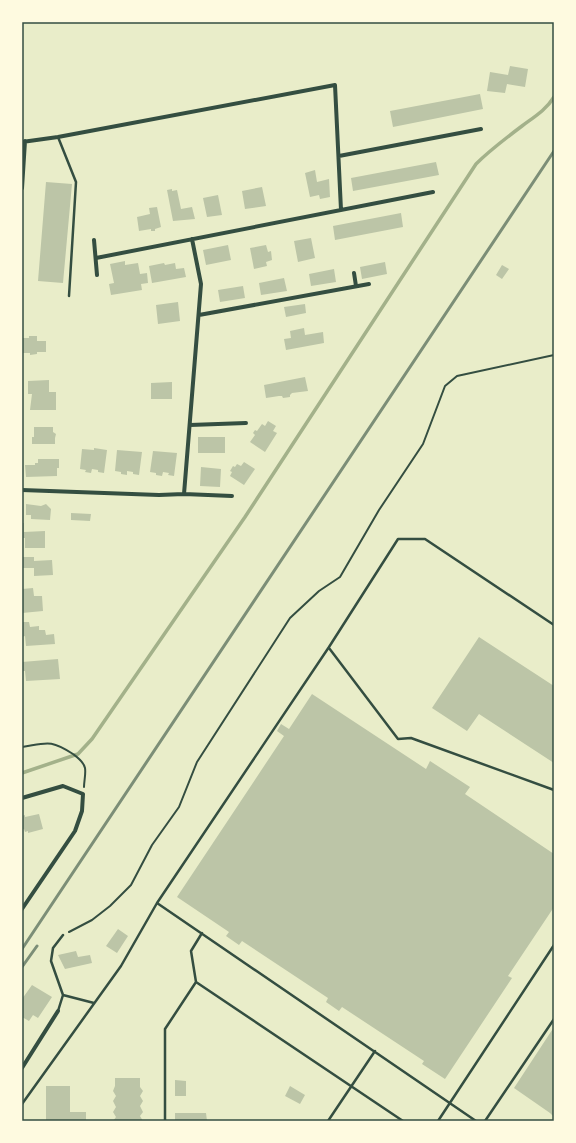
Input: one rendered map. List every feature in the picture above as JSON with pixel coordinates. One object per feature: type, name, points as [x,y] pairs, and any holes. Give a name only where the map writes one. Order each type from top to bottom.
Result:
[{"type":"street","points":[[22,188],[23,142],[58,137],[335,85],[341,210]]},
{"type":"street","points":[[339,156],[481,130]]},
{"type":"street","points":[[96,258],[433,192]]},
{"type":"street","points":[[184,494],[201,284],[192,239]]},
{"type":"street","points":[[94,240],[97,275]]},
{"type":"street","points":[[354,273],[356,286]]},
{"type":"street","points":[[199,315],[369,284]]},
{"type":"street","points":[[190,425],[246,423]]},
{"type":"street","points":[[22,490],[232,496]]},
{"type":"street","points":[[22,798],[64,786],[83,794],[82,810],[75,831],[22,909]]},
{"type":"street","points":[[22,1068],[58,1011]]},
{"type":"lane","points":[[58,137],[76,182],[69,296]]},
{"type":"lane","points":[[22,1104],[121,966],[157,903],[329,647],[398,539],[425,539],[554,625]]},
{"type":"lane","points":[[329,647],[398,739],[411,738],[554,790]]},
{"type":"lane","points":[[157,903],[476,1121]]},
{"type":"lane","points":[[165,1121],[165,1029],[196,982],[191,951],[202,933]]},
{"type":"lane","points":[[58,1011],[63,995],[52,961],[53,948],[63,935]]},
{"type":"lane","points":[[438,1121],[554,945]]},
{"type":"lane","points":[[196,982],[404,1121]]},
{"type":"lane","points":[[63,995],[94,1003]]},
{"type":"lane","points":[[486,1121],[554,1019]]},
{"type":"lane","points":[[328,1121],[375,1051]]},
{"type":"path","points":[[63,935],[92,920],[110,906],[131,884],[152,846],[179,807],[197,762],[290,618],[319,591],[340,577],[379,510],[423,444],[445,386],[457,376],[554,355]]},
{"type":"path","points":[[22,747],[53,743],[78,758],[85,767],[83,794]]},
{"type":"building","points":[[510,66],[528,69],[525,87],[507,84],[505,93],[487,91],[490,72],[508,75]]},
{"type":"building","points":[[480,94],[483,109],[393,127],[390,111]]},
{"type":"building","points":[[436,162],[439,175],[353,191],[351,178]]},
{"type":"building","points":[[315,170],[317,182],[329,179],[330,197],[320,199],[319,195],[310,197],[305,173]]},
{"type":"building","points":[[46,182],[72,184],[63,283],[38,281]]},
{"type":"building","points":[[262,187],[266,206],[245,209],[242,191]]},
{"type":"building","points":[[172,189],[172,191],[177,190],[181,209],[192,207],[195,219],[173,221],[167,190]]},
{"type":"building","points":[[218,195],[222,215],[207,217],[203,198]]},
{"type":"building","points":[[157,207],[161,227],[155,229],[155,231],[151,231],[151,229],[139,231],[137,217],[150,214],[149,208]]},
{"type":"building","points":[[401,213],[403,227],[335,240],[333,226]]},
{"type":"building","points":[[311,238],[315,258],[298,262],[294,241]]},
{"type":"building","points":[[228,245],[231,260],[206,265],[203,250]]},
{"type":"building","points":[[266,245],[268,252],[271,251],[272,260],[266,262],[267,266],[254,269],[250,248]]},
{"type":"building","points":[[125,261],[125,265],[138,263],[140,274],[147,273],[148,283],[141,284],[142,290],[111,295],[109,284],[114,283],[110,264]]},
{"type":"building","points":[[385,262],[387,274],[362,279],[360,267]]},
{"type":"building","points":[[164,263],[165,265],[175,263],[176,269],[184,268],[186,277],[152,283],[149,266]]},
{"type":"building","points":[[502,265],[509,269],[502,279],[496,275]]},
{"type":"building","points":[[334,269],[336,282],[311,286],[309,274]]},
{"type":"building","points":[[284,278],[287,291],[261,295],[259,283]]},
{"type":"building","points":[[243,286],[245,298],[220,302],[218,290]]},
{"type":"building","points":[[178,302],[180,321],[158,324],[156,305]]},
{"type":"building","points":[[305,304],[306,313],[286,317],[284,307]]},
{"type":"building","points":[[304,328],[305,335],[323,332],[324,343],[286,350],[284,339],[291,338],[290,331]]},
{"type":"building","points":[[29,336],[37,336],[37,341],[46,341],[46,352],[37,352],[37,354],[30,355],[30,353],[23,353],[23,338],[29,338]]},
{"type":"building","points":[[305,377],[308,391],[292,393],[290,397],[283,398],[282,396],[279,396],[266,398],[264,385]]},
{"type":"building","points":[[49,380],[49,392],[56,392],[56,410],[30,410],[32,394],[28,394],[28,381]]},
{"type":"building","points":[[172,382],[172,399],[151,399],[151,383]]},
{"type":"building","points":[[268,421],[276,426],[273,431],[277,433],[265,452],[250,442],[255,435],[253,433],[255,430],[257,431],[262,424],[265,426]]},
{"type":"building","points":[[34,427],[53,427],[53,432],[56,434],[55,444],[32,444]]},
{"type":"building","points":[[198,437],[225,437],[225,453],[198,453]]},
{"type":"building","points":[[94,448],[107,450],[104,473],[92,469],[91,473],[85,472],[86,470],[80,469],[82,449],[94,450]]},
{"type":"building","points":[[117,450],[142,452],[139,475],[127,471],[127,475],[121,474],[121,472],[115,471]]},
{"type":"building","points":[[153,451],[177,453],[174,476],[163,472],[162,476],[150,472]]},
{"type":"building","points":[[38,459],[59,459],[57,476],[26,477],[25,465],[35,465],[35,463],[38,463]]},
{"type":"building","points":[[244,462],[255,469],[244,485],[230,476],[232,472],[230,471],[233,466],[235,467],[237,464],[241,466]]},
{"type":"building","points":[[201,467],[221,469],[220,487],[200,486]]},
{"type":"building","points":[[26,504],[41,506],[46,504],[51,509],[50,520],[31,519],[31,515],[26,515]]},
{"type":"building","points":[[71,513],[91,514],[90,521],[71,520]]},
{"type":"building","points":[[22,523],[24,523],[24,532],[45,531],[45,548],[25,548],[25,538],[22,538]]},
{"type":"building","points":[[23,557],[34,557],[34,561],[52,560],[53,575],[34,576],[34,568],[23,568]]},
{"type":"building","points":[[33,588],[34,596],[42,596],[43,611],[22,613],[22,589]]},
{"type":"building","points":[[22,622],[29,622],[30,627],[39,626],[39,630],[45,630],[46,635],[54,634],[55,644],[26,646],[25,636],[22,637]]},
{"type":"building","points":[[479,637],[554,686],[554,763],[479,714],[467,731],[432,708]]},
{"type":"building","points":[[58,659],[60,679],[26,681],[25,671],[22,671],[22,662]]},
{"type":"building","points":[[312,694],[426,769],[430,761],[470,787],[465,794],[554,854],[554,907],[508,976],[512,978],[445,1079],[422,1064],[424,1061],[342,1007],[339,1011],[326,1002],[328,998],[242,941],[239,945],[226,936],[229,932],[177,897],[284,736],[277,731],[281,724],[289,729]]},
{"type":"building","points":[[39,814],[43,829],[28,833],[28,831],[25,832],[24,829],[22,829],[22,816],[25,815],[25,817]]},
{"type":"building","points":[[118,929],[128,936],[117,953],[106,946]]},
{"type":"building","points":[[76,951],[78,957],[90,955],[92,963],[65,969],[58,955]]},
{"type":"building","points":[[32,985],[52,997],[38,1018],[33,1015],[29,1021],[22,1017],[22,999]]},
{"type":"building","points":[[554,1027],[554,1117],[514,1088]]},
{"type":"building","points":[[115,1078],[140,1078],[140,1087],[143,1091],[140,1096],[143,1101],[140,1106],[143,1112],[140,1116],[143,1121],[113,1121],[116,1117],[113,1112],[116,1107],[113,1101],[116,1096],[113,1091],[115,1086]]},
{"type":"building","points":[[175,1080],[186,1081],[186,1096],[175,1096]]},
{"type":"building","points":[[46,1086],[70,1086],[70,1112],[86,1112],[86,1121],[46,1121]]},
{"type":"building","points":[[290,1086],[305,1095],[300,1104],[285,1096]]},
{"type":"building","points":[[175,1113],[206,1113],[207,1121],[175,1121]]},
{"type":"waterway","points":[[22,773],[78,754],[92,739],[245,517],[476,164],[498,144],[540,113],[554,97]]},
{"type":"railway","points":[[22,949],[554,151]]},
{"type":"railway","points":[[22,967],[37,946]]}]
